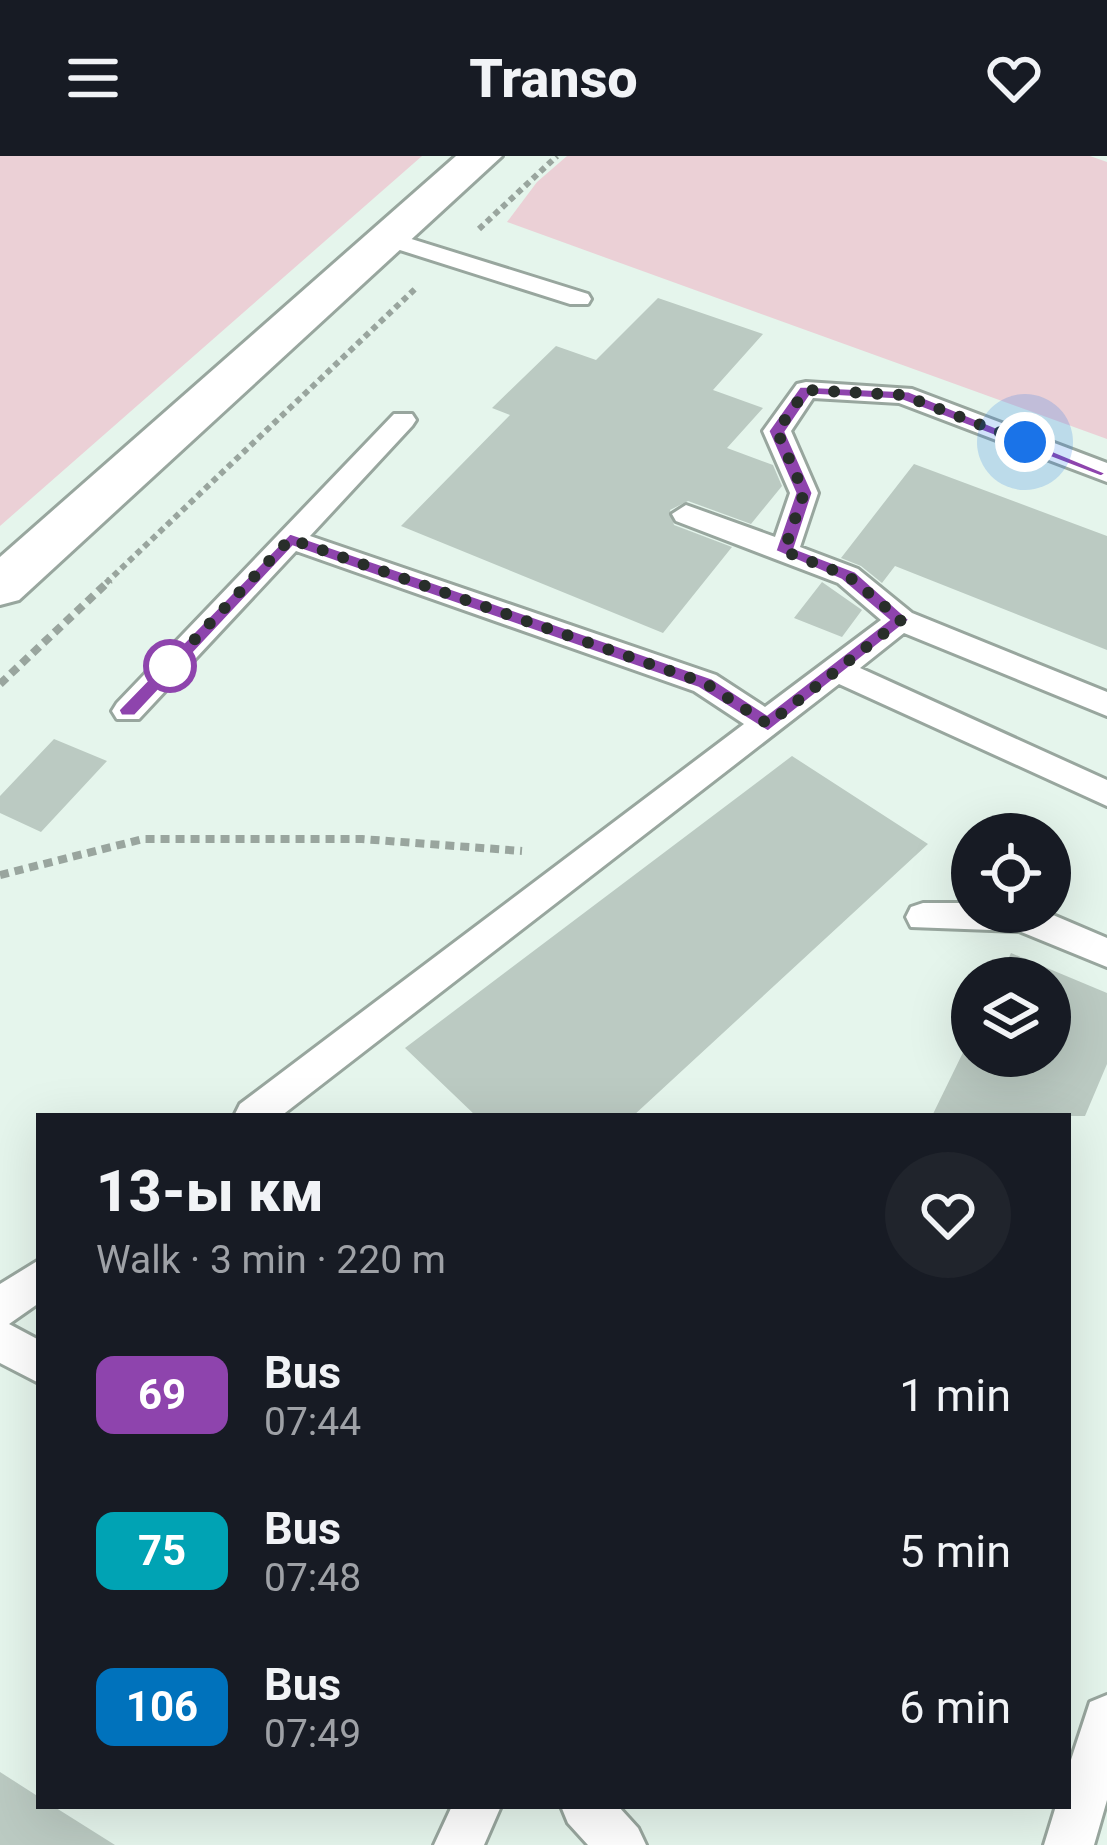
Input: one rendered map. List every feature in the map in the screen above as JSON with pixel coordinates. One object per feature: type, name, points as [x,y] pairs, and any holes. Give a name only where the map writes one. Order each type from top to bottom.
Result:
[{"type":"main road","points":[[0,587],[481,156]]},
{"type":"lane","points":[[388,239],[580,298]]},
{"type":"lane","points":[[784,551],[804,493],[777,431],[806,390],[903,395],[1107,473]]},
{"type":"lane","points":[[128,710],[403,420]]},
{"type":"lane","points":[[686,514],[848,576],[901,620],[1107,704]]},
{"type":"lane","points":[[290,539],[705,683],[768,724]]},
{"type":"lane","points":[[257,1113],[901,620]]},
{"type":"lane","points":[[837,670],[1107,794]]},
{"type":"lane","points":[[923,917],[1022,917],[1107,953]]},
{"type":"lane","points":[[0,1308],[36,1281]]},
{"type":"lane","points":[[0,1340],[36,1361]]},
{"type":"lane","points":[[1069,1845],[1107,1719]]},
{"type":"lane","points":[[459,1845],[475,1809]]},
{"type":"lane","points":[[588,1809],[621,1845]]},
{"type":"path","points":[[0,684],[557,156]]},
{"type":"path","points":[[0,875],[143,839],[362,839],[594,856]]},
{"type":"shaded area","points":[[0,156],[422,156],[0,526]]},
{"type":"shaded area","points":[[567,156],[1090,156],[1107,162],[1107,439],[507,222],[537,182]]},
{"type":"building","points":[[658,298],[763,334],[713,390],[763,408],[727,448],[773,465],[782,486],[751,524],[688,501],[670,510],[674,525],[732,547],[663,633],[401,526],[510,415],[492,408],[556,346],[596,360]]},
{"type":"building","points":[[914,464],[1107,536],[1107,650],[895,566],[882,583],[841,558]]},
{"type":"building","points":[[822,582],[862,610],[842,637],[794,618]]},
{"type":"building","points":[[54,739],[107,761],[41,832],[0,813],[0,796]]},
{"type":"building","points":[[792,756],[928,844],[636,1113],[473,1113],[405,1048]]},
{"type":"building","points":[[1071,978],[1107,993],[1107,1064],[1085,1116],[933,1113],[951,1077],[1071,1077]]},
{"type":"building","points":[[0,1772],[36,1795],[36,1809],[58,1809],[115,1845],[0,1845]]},
{"type":"bus line","name":"69","points":[[128,710],[290,539],[705,683],[768,724],[901,620],[848,576],[784,551],[804,493],[777,431],[806,390],[903,395],[1107,473]]},
{"type":"route","points":[[170,666],[160,676],[290,539],[705,683],[768,724],[901,620],[848,576],[784,551],[804,493],[777,431],[806,390],[903,395],[1025,442]]}]
